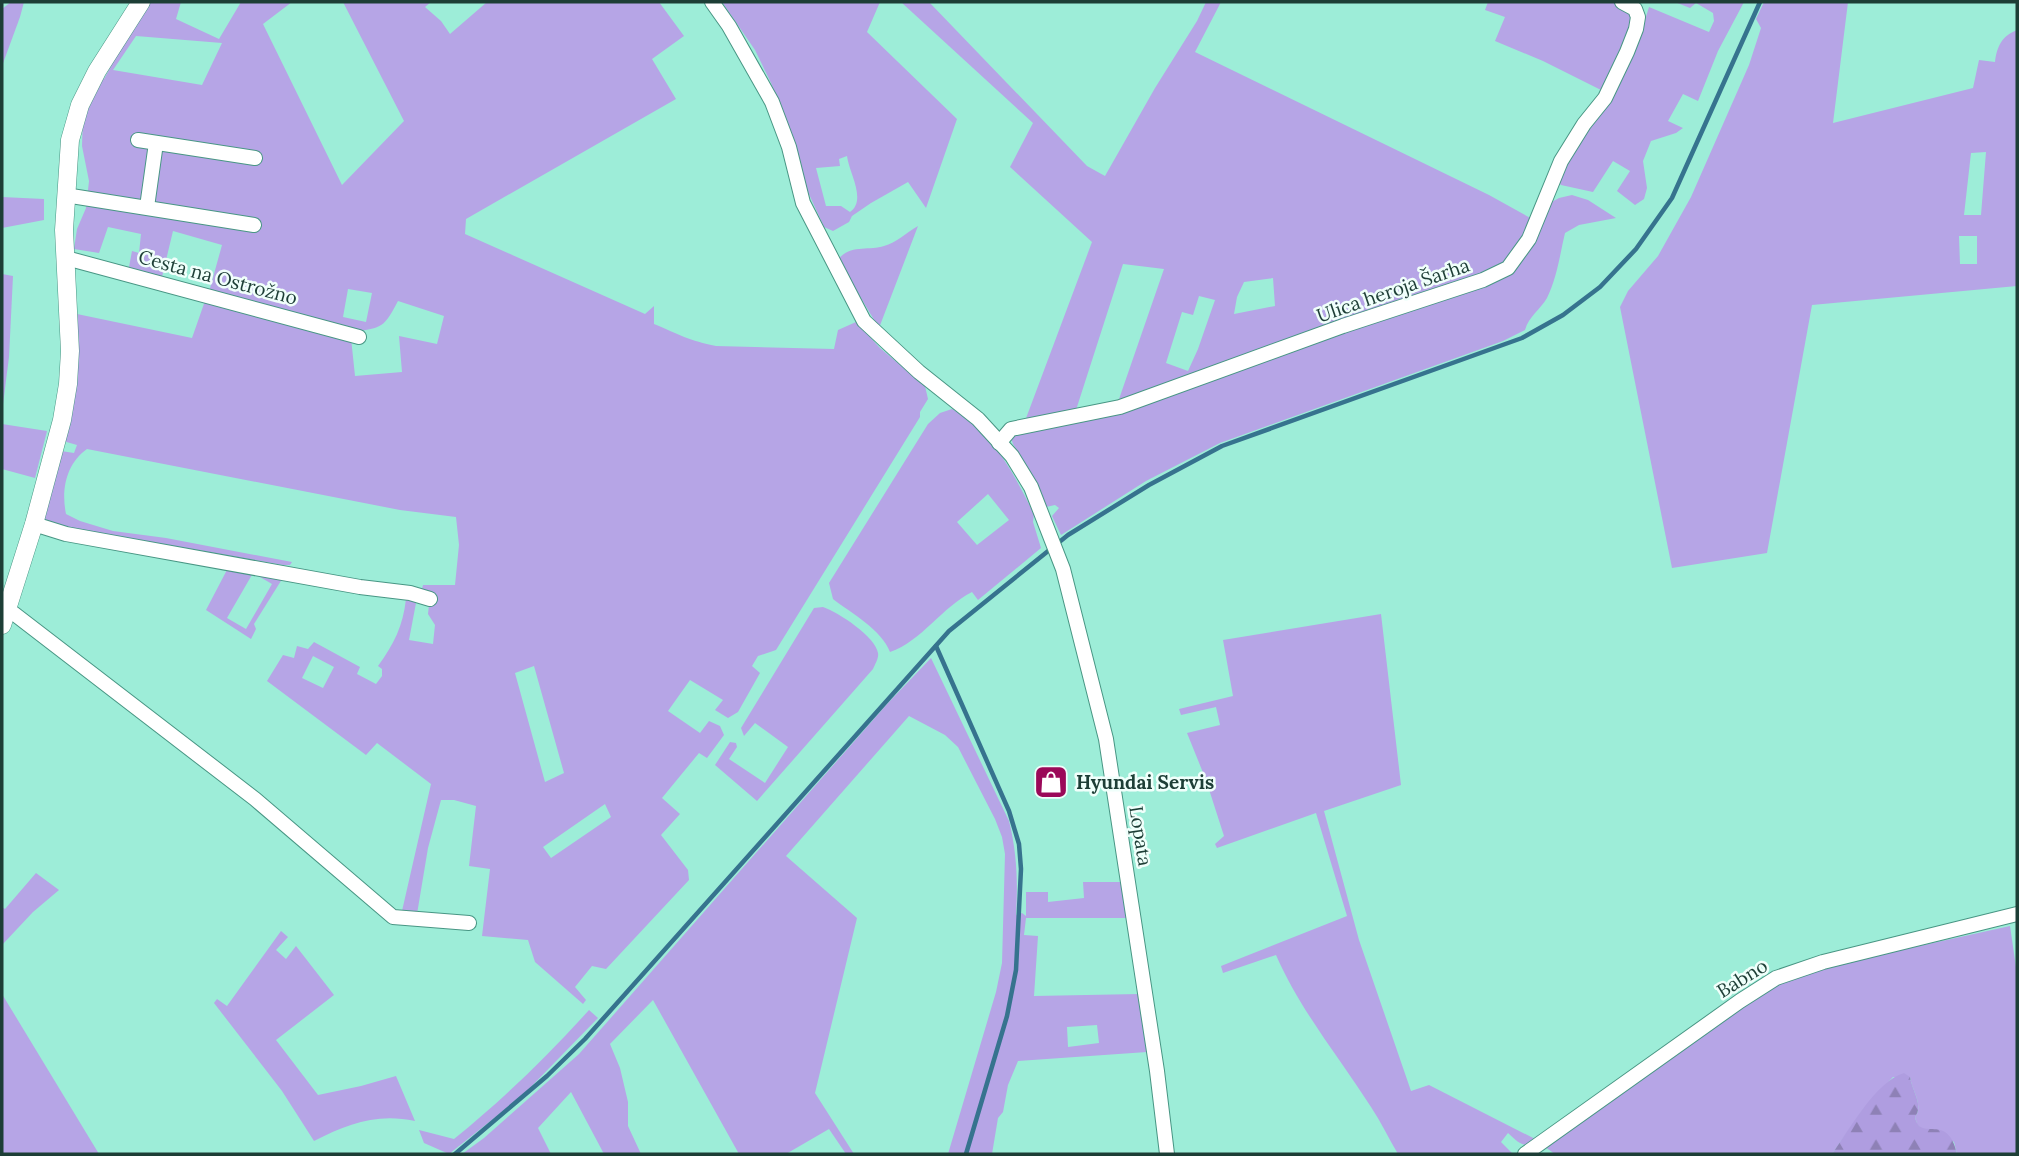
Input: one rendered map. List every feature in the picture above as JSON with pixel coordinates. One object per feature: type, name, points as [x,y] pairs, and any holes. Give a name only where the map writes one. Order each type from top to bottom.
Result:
[{"type":"street","points":[[141,2],[97,71],[80,105],[69,140],[65,195],[70,351],[68,384],[62,420],[34,524],[5,617],[255,799],[393,917],[469,923]]},
{"type":"street","points":[[712,2],[729,26],[772,102],[789,147],[803,202],[864,321],[919,373],[978,419],[999,443]]},
{"type":"street","name":"Ulica heroja Šarha","points":[[999,443],[1011,429],[1120,407],[1343,326],[1483,280],[1508,268],[1529,239],[1561,161],[1584,124],[1605,98],[1627,52],[1638,17],[1635,9],[1622,2]]},
{"type":"street","points":[[138,140],[255,158]]},
{"type":"street","points":[[147,207],[156,143]]},
{"type":"street","points":[[65,195],[254,226]]},
{"type":"street","name":"Cesta na Ostrožno","points":[[66,258],[359,337]]},
{"type":"street","name":"Lopata","points":[[999,443],[1012,456],[1031,487],[1063,569],[1106,739],[1157,1070],[1167,1154]]},
{"type":"street","points":[[34,524],[66,534],[360,587],[410,593],[430,599]]},
{"type":"street","name":"Babno","points":[[1525,1154],[1776,978],[1836,958],[2017,914]]},
{"type":"shaded area","points":[[11,2],[24,2],[2,66],[2,9]]},
{"type":"shaded area","points":[[146,2],[181,2],[176,19],[219,39],[241,2],[292,2],[263,24],[342,185],[404,121],[343,2],[431,2],[425,7],[441,21],[450,34],[487,2],[659,2],[684,36],[652,59],[676,99],[466,219],[465,234],[645,314],[654,306],[654,324],[707,344],[834,349],[838,330],[856,322],[880,348],[925,386],[928,399],[920,417],[776,650],[758,656],[752,666],[760,673],[738,712],[728,718],[715,710],[723,700],[690,680],[668,711],[700,733],[709,721],[720,726],[724,735],[707,758],[699,753],[662,798],[680,814],[661,835],[688,870],[689,880],[606,969],[592,966],[575,987],[586,1000],[583,1004],[535,962],[528,940],[482,936],[490,869],[469,866],[476,806],[454,800],[441,800],[428,848],[417,914],[402,911],[431,784],[377,743],[366,755],[267,681],[283,655],[294,658],[297,646],[308,649],[314,642],[360,667],[357,674],[376,684],[382,676],[382,669],[378,666],[397,634],[406,599],[416,603],[409,640],[433,644],[435,625],[428,614],[429,605],[437,601],[436,596],[421,593],[423,585],[455,585],[459,545],[456,517],[400,510],[87,449],[74,462],[67,478],[64,496],[66,514],[113,531],[166,538],[292,562],[290,565],[283,565],[39,522],[61,451],[74,453],[77,445],[63,441],[77,314],[192,338],[206,298],[351,338],[355,376],[402,372],[399,336],[437,344],[444,316],[398,301],[384,323],[358,331],[209,292],[222,245],[173,231],[162,277],[129,267],[132,251],[139,253],[141,234],[108,227],[99,253],[74,249],[77,229],[86,208],[89,181],[82,146],[83,115],[98,78],[104,79]],"holes":[[[136,36],[222,43],[202,85],[113,70]],[[348,289],[372,293],[366,322],[343,317]],[[313,656],[334,667],[323,688],[302,678]],[[534,666],[564,773],[545,782],[515,673]],[[605,804],[611,817],[551,858],[543,847]]]},
{"type":"shaded area","points":[[722,2],[880,2],[867,32],[957,119],[926,208],[908,182],[871,203],[852,216],[849,222],[833,231],[824,227],[808,192],[788,126],[755,50]],"holes":[[[847,156],[857,193],[855,207],[850,212],[841,206],[826,206],[816,168],[840,166],[839,159]]]},
{"type":"shaded area","points":[[901,2],[929,2],[1087,166],[1105,176],[1206,2],[1221,2],[1195,52],[1489,195],[1534,220],[1501,267],[1118,402],[1164,269],[1123,264],[1076,410],[1025,421],[1092,242],[1010,167],[1033,123]],"holes":[[[1273,278],[1275,306],[1234,314],[1237,297],[1244,282]],[[1199,296],[1215,300],[1188,371],[1166,363],[1182,312],[1193,315]]]},
{"type":"shaded area","points":[[1488,2],[1618,2],[1628,8],[1634,19],[1603,91],[1495,41],[1505,17],[1485,10]]},
{"type":"shaded area","points":[[1675,2],[1744,2],[1718,51],[1698,101],[1683,94],[1668,121],[1683,128],[1651,141],[1643,161],[1647,188],[1644,199],[1635,205],[1617,191],[1630,171],[1613,161],[1593,192],[1561,185],[1557,181],[1641,33],[1649,7],[1709,32],[1714,21],[1713,13],[1696,3],[1690,8]]},
{"type":"shaded area","points":[[1764,2],[1848,2],[1833,123],[1973,88],[1979,60],[1995,62],[2001,42],[2017,30],[2017,286],[1812,305],[1767,553],[1672,568],[1620,307],[1628,291],[1658,256],[1691,197],[1749,65],[1761,28],[1756,19]],"holes":[[[1986,152],[1981,215],[1964,215],[1971,153]],[[1959,236],[1977,236],[1977,264],[1960,264]]]},
{"type":"shaded area","points":[[1572,195],[1588,200],[1616,218],[1579,225],[1565,233],[1550,290],[1525,330],[1503,341],[1220,443],[1146,481],[1061,535],[1052,516],[1059,508],[1055,505],[1046,507],[1039,487],[1013,444],[1011,438],[1015,432],[1036,428],[1509,273],[1548,204]]},
{"type":"shaded area","points":[[2,197],[44,199],[44,220],[2,228]]},
{"type":"shaded area","points":[[918,226],[879,328],[838,260],[853,250],[888,245]]},
{"type":"shaded area","points":[[2,274],[13,276],[9,357],[2,412]]},
{"type":"shaded area","points":[[952,409],[966,418],[1001,455],[1034,514],[1033,522],[1041,548],[978,600],[972,592],[961,598],[912,640],[890,652],[873,629],[833,599],[829,583],[928,424],[940,413]],"holes":[[[988,494],[1009,520],[977,545],[957,522]]]},
{"type":"shaded area","points":[[2,424],[47,431],[35,478],[2,469]]},
{"type":"shaded area","points":[[229,566],[284,576],[254,624],[256,629],[251,639],[206,610]],"holes":[[[253,573],[272,584],[246,629],[227,618]]]},
{"type":"shaded area","points":[[823,607],[838,614],[864,633],[876,647],[877,659],[873,669],[757,801],[715,765],[730,742],[736,743],[737,747],[729,759],[765,783],[788,747],[755,723],[744,736],[741,728],[814,608]]},
{"type":"shaded area","points":[[1381,614],[1401,785],[1324,811],[1359,940],[1411,1091],[1429,1085],[1539,1141],[1530,1145],[1522,1144],[1508,1133],[1501,1142],[1513,1154],[1398,1154],[1371,1107],[1308,1014],[1276,955],[1223,973],[1221,966],[1347,916],[1316,813],[1217,848],[1215,844],[1224,836],[1187,733],[1220,725],[1216,707],[1181,715],[1179,709],[1233,696],[1223,640]]},
{"type":"shaded area","points":[[931,658],[1009,821],[1016,868],[1016,915],[1022,913],[1026,916],[1026,892],[1048,892],[1048,902],[1084,898],[1083,882],[1123,882],[1129,918],[1026,918],[1024,935],[1038,936],[1034,996],[1139,994],[1147,1052],[1018,1061],[1008,1085],[1003,1112],[998,1118],[992,1154],[948,1154],[996,992],[1002,963],[1005,854],[995,819],[958,747],[945,735],[909,716],[786,856],[857,918],[815,1093],[854,1154],[846,1154],[829,1129],[786,1154],[739,1154],[653,1000],[610,1044],[620,1068],[628,1102],[628,1126],[641,1154],[604,1154],[571,1092],[538,1128],[551,1154],[462,1154],[484,1138],[579,1054],[888,703]],"holes":[[[1097,1025],[1099,1043],[1068,1047],[1067,1027]]]},
{"type":"shaded area","points":[[36,873],[59,890],[33,912],[2,945],[2,907],[5,909]]},
{"type":"shaded area","points":[[2010,926],[2017,974],[2017,1154],[1957,1154],[1954,1142],[1932,1129],[1922,1129],[1915,1117],[1918,1103],[1910,1077],[1893,1077],[1864,1108],[1832,1154],[1555,1154],[1545,1147],[1745,1001],[1797,973]]},
{"type":"shaded area","points":[[281,931],[288,937],[276,950],[286,959],[296,946],[334,995],[276,1040],[318,1095],[396,1076],[415,1121],[375,1119],[314,1141],[282,1091],[214,1003],[217,999],[227,1006]]},
{"type":"shaded area","points":[[2,994],[99,1154],[2,1154]]},
{"type":"shaded area","points":[[589,1010],[598,1018],[522,1096],[449,1154],[424,1143],[419,1130],[454,1139],[524,1077]]},
{"type":"green space","points":[[1904,1073],[1910,1077],[1917,1098],[1915,1117],[1918,1124],[1922,1128],[1941,1130],[1947,1134],[1953,1141],[1957,1154],[1832,1154],[1873,1096]]},
{"type":"waterway","points":[[455,1154],[547,1076],[585,1039],[949,631],[1068,535],[1149,485],[1222,446],[1522,338],[1563,315],[1600,287],[1636,249],[1672,198],[1760,2]]},
{"type":"waterway","points":[[936,646],[1009,811],[1019,844],[1021,869],[1016,970],[1007,1016],[966,1154]]},
{"type":"place","name":"Hyundai Servis","points":[[1051,782]]}]
